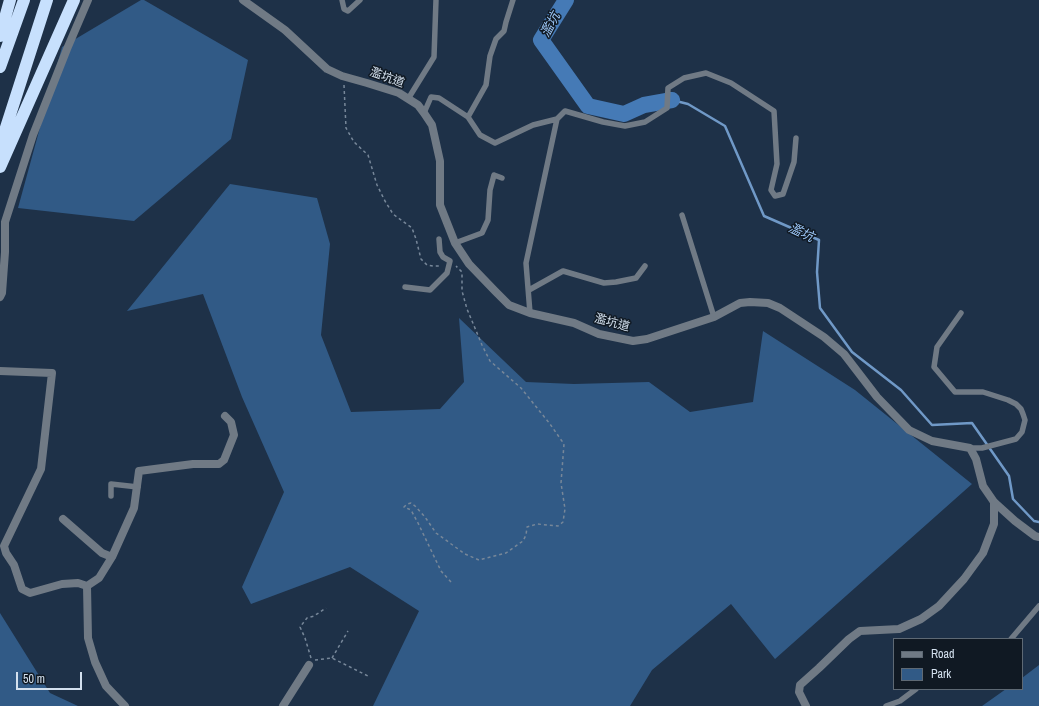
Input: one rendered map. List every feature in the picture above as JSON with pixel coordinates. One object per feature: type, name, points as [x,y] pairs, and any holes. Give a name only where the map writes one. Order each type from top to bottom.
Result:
[{"type":"highway","points":[[0,36],[10,0]]},
{"type":"highway","points":[[0,67],[24,0]]},
{"type":"highway","points":[[0,146],[47,0]]},
{"type":"highway","points":[[0,167],[74,0]]},
{"type":"street","points":[[0,297],[2,293],[6,222],[33,135],[88,0]]},
{"type":"street","name":"濫坑道","points":[[243,0],[285,30],[327,69],[342,76],[399,93],[418,105],[432,125],[440,161],[440,205],[455,242],[470,264],[509,305],[530,313],[574,323],[599,334],[633,341],[647,340],[714,317],[740,303],[768,303],[780,308],[824,337],[844,354],[877,397],[909,430],[932,441],[970,448]]},
{"type":"street","points":[[0,371],[52,373],[41,469],[4,546],[6,553],[14,565],[22,589],[30,593],[62,584],[78,583],[87,586]]},
{"type":"street","points":[[87,586],[99,578],[112,558],[134,508],[139,472],[193,464],[219,464],[224,460],[234,435],[231,422],[225,416]]},
{"type":"street","points":[[970,448],[976,459],[983,486],[994,502],[1035,536],[1039,537]]},
{"type":"street","points":[[806,706],[799,692],[800,685],[849,639],[860,632],[899,629],[920,619],[939,606],[964,579],[983,553],[994,524],[994,502]]},
{"type":"street","points":[[63,519],[102,553],[112,558]]},
{"type":"street","points":[[87,586],[88,638],[95,662],[106,686],[125,706]]},
{"type":"street","points":[[283,706],[309,665]]},
{"type":"lane","points":[[342,0],[344,9],[348,11],[360,0]]},
{"type":"lane","points":[[408,99],[434,56],[436,0]]},
{"type":"lane","points":[[468,117],[486,85],[490,56],[496,39],[504,31],[513,0]]},
{"type":"lane","points":[[424,113],[431,96],[439,98],[468,117],[480,135],[495,143],[533,125],[557,119],[565,111],[603,122],[625,126],[645,122],[667,108],[668,88],[684,78],[706,73],[730,83],[774,111],[777,164],[771,190],[775,196],[783,194],[794,162],[796,138]]},
{"type":"lane","points":[[530,313],[526,263],[557,119]]},
{"type":"lane","points":[[455,242],[482,233],[488,220],[490,190],[494,175],[502,178]]},
{"type":"lane","points":[[682,215],[714,317]]},
{"type":"lane","points":[[405,287],[430,290],[447,273],[450,261],[443,257],[440,252],[439,239]]},
{"type":"lane","points":[[529,290],[564,271],[604,283],[636,278],[644,266]]},
{"type":"lane","points":[[961,313],[937,347],[934,367],[955,392],[983,392],[1008,400],[1016,404],[1024,414],[1025,420],[1022,432],[1016,439],[982,448],[970,448]]},
{"type":"lane","points":[[111,496],[111,484],[138,487]]},
{"type":"lane","points":[[1012,638],[1039,606]]},
{"type":"lane","points":[[886,706],[900,701],[915,690]]},
{"type":"path","points":[[342,76],[345,99],[346,128],[354,142],[368,155],[377,185],[385,201],[393,214],[412,228],[421,260],[427,265],[433,266],[443,266],[450,261],[462,272],[462,291],[467,308],[490,361],[521,388],[564,444],[561,483],[565,509],[563,522],[558,526],[536,524],[527,527],[526,535],[523,540],[506,553],[479,560],[465,554],[436,533],[415,506],[411,503],[404,507],[411,510],[441,571],[451,582]]},
{"type":"path","points":[[326,608],[314,616],[307,618],[300,627],[305,638],[311,660],[332,658],[368,676]]},
{"type":"path","points":[[332,658],[348,631]]},
{"type":"green space","points":[[141,0],[144,0],[248,60],[231,139],[134,221],[18,208],[62,47]]},
{"type":"green space","points":[[230,184],[317,198],[330,244],[321,335],[351,412],[440,409],[464,382],[459,318],[526,382],[574,384],[649,382],[690,412],[753,402],[763,331],[855,390],[972,484],[775,659],[731,604],[652,670],[630,706],[373,706],[419,611],[350,567],[251,604],[242,587],[284,492],[242,397],[203,294],[127,311]]},
{"type":"green space","points":[[0,613],[50,693],[78,706],[0,706]]},
{"type":"green space","points":[[1039,665],[1039,706],[982,706],[1005,690],[1023,690],[1023,677]]},
{"type":"waterway","name":"濫坑","points":[[566,0],[541,40],[588,106],[624,114],[644,105],[672,100]]},
{"type":"waterway","name":"濫坑","points":[[672,100],[688,104],[725,126],[764,216],[819,240],[817,272],[820,308],[852,352],[901,390],[932,425],[972,423],[1009,476],[1013,499],[1034,521],[1039,522]]}]
